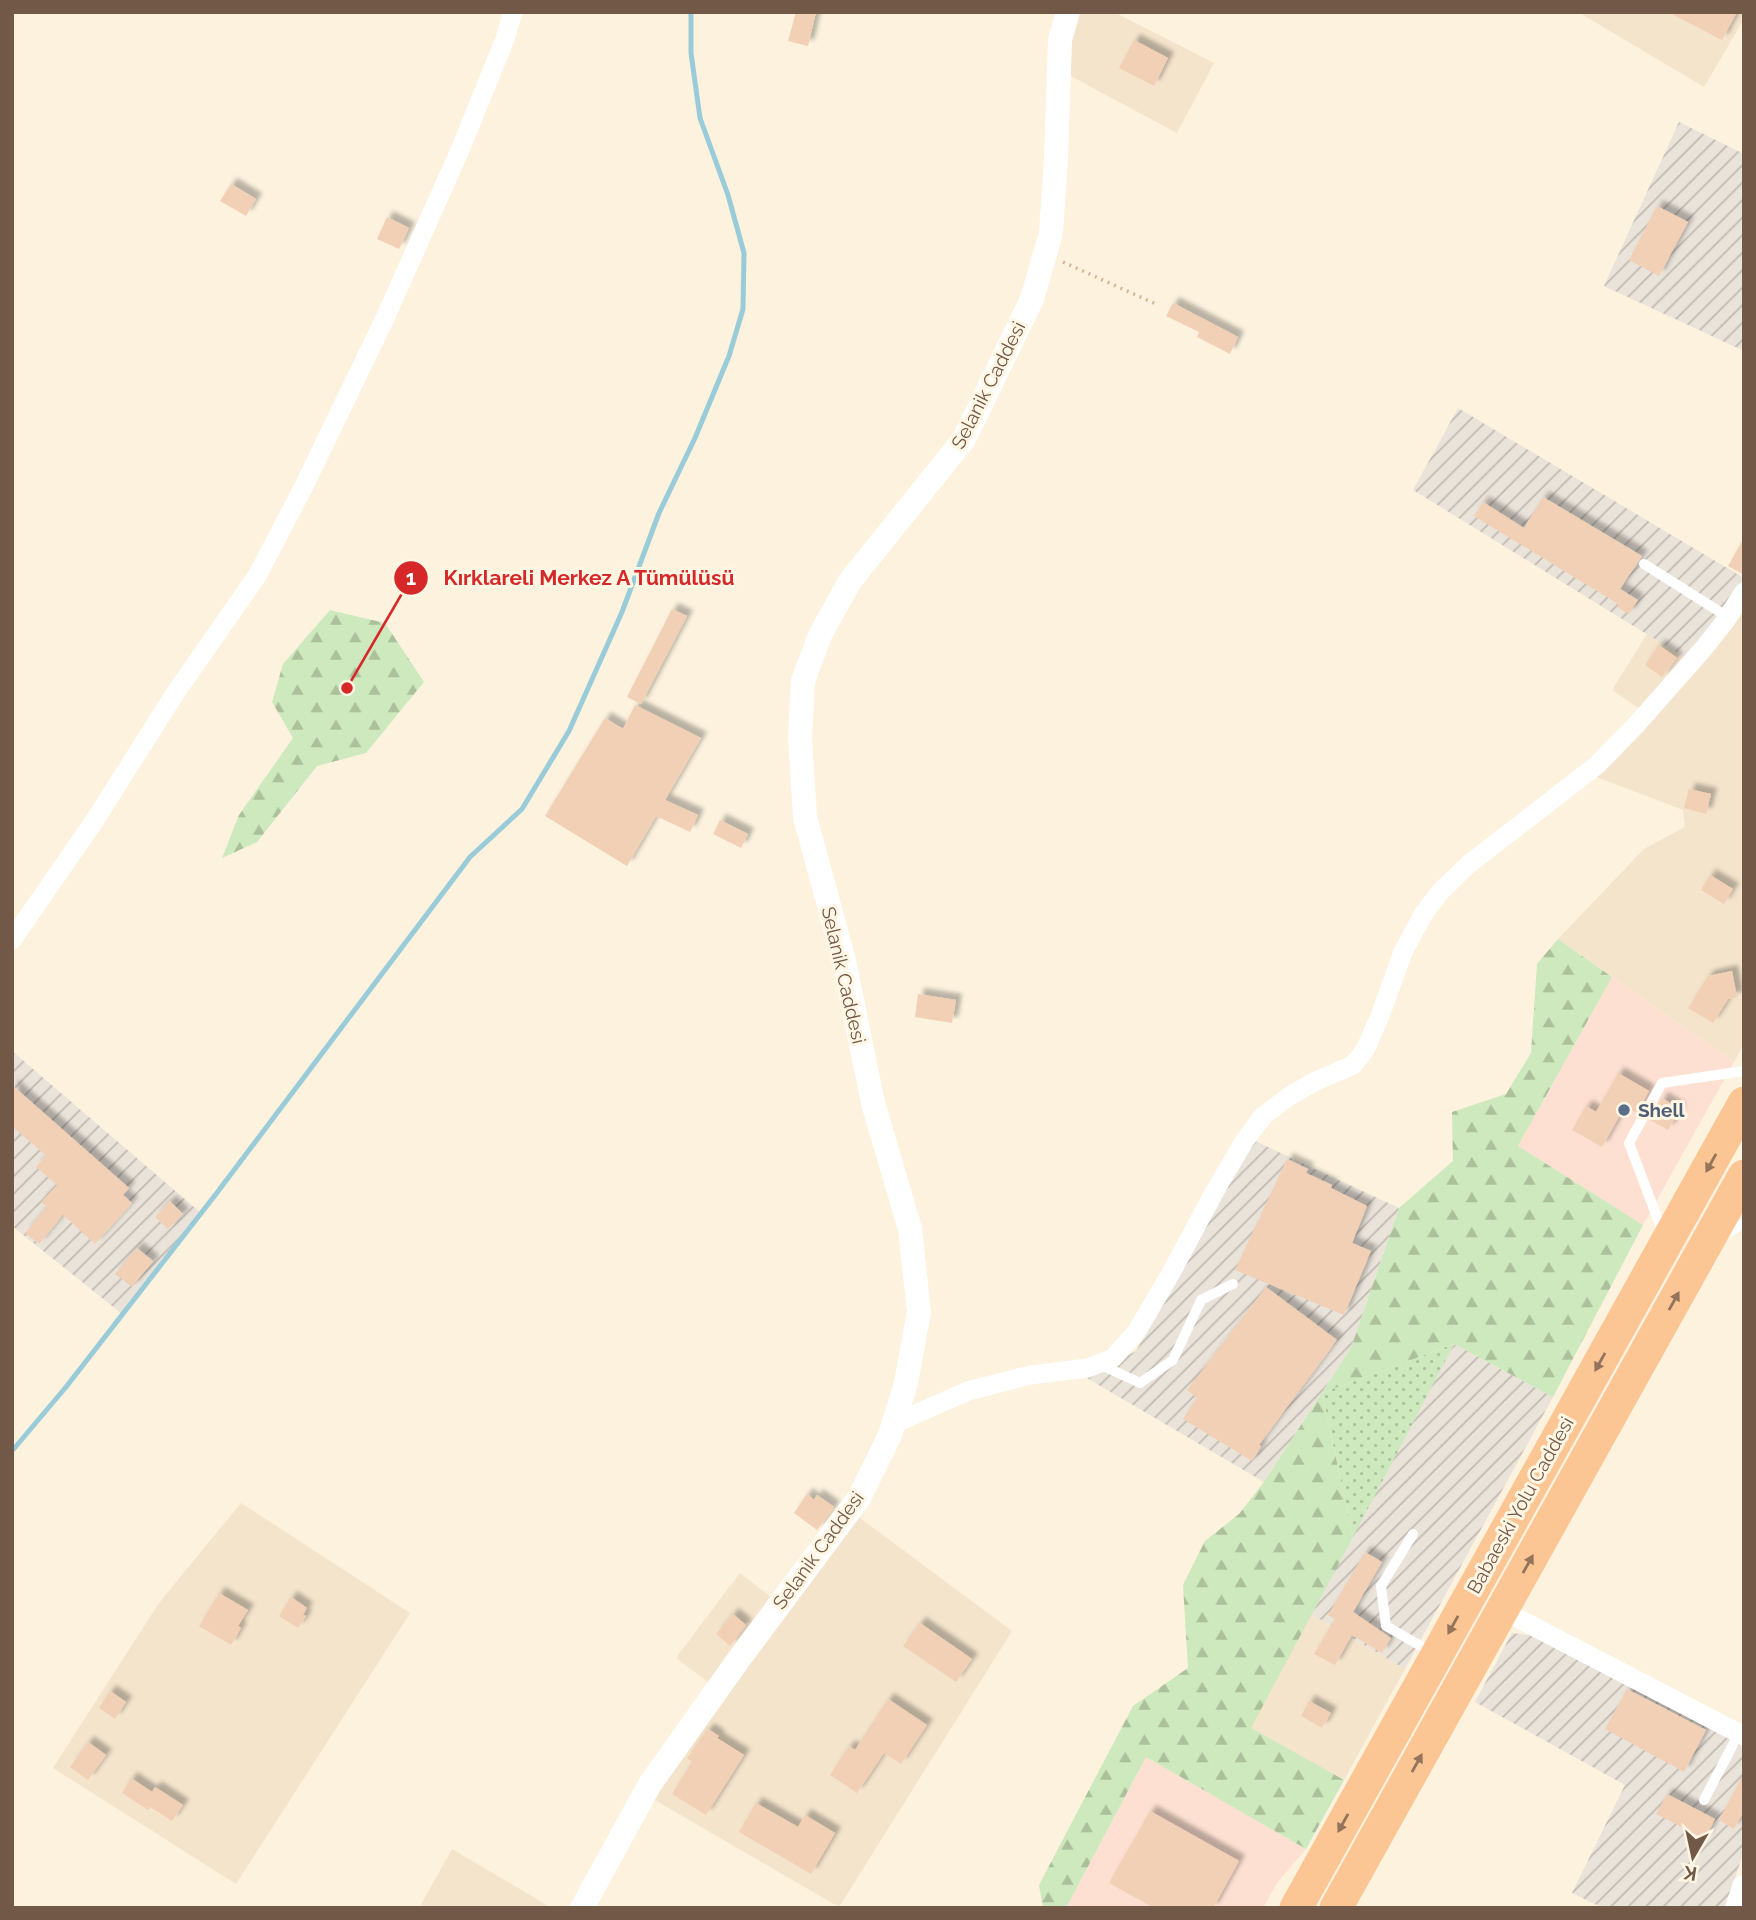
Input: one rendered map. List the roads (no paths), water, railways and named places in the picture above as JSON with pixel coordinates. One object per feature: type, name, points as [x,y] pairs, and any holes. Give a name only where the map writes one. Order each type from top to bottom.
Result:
[{"type":"highway","name":"Babaeski Yolu Caddesi","points":[[1296,1908],[1744,1103]]},
{"type":"highway","name":"Babaeski Yolu Caddesi","points":[[1336,1908],[1744,1176]]},
{"type":"street","points":[[12,940],[95,820],[176,692],[257,576],[304,486],[386,316],[460,150],[505,39],[513,12]]},
{"type":"street","name":"Selanik Caddesi","points":[[582,1908],[650,1784],[738,1659],[859,1498],[893,1424],[906,1383],[919,1312],[909,1229],[873,1103],[844,961],[805,817],[800,738],[803,681],[820,635],[850,581],[964,439],[1032,299],[1051,233],[1060,40],[1069,12]]},
{"type":"street","points":[[893,1424],[968,1391],[1030,1375],[1088,1368],[1113,1358],[1138,1331],[1216,1189],[1245,1140],[1264,1116],[1291,1095],[1353,1065],[1365,1050],[1403,952],[1424,913],[1441,891],[1469,864],[1597,765],[1637,724],[1728,617],[1744,592]]},
{"type":"street","points":[[1502,1610],[1741,1734]]},
{"type":"street","points":[[1737,1908],[1744,1887]]},
{"type":"lane","points":[[1644,564],[1728,617]]},
{"type":"lane","points":[[1666,1243],[1629,1143],[1662,1083],[1744,1071]]},
{"type":"lane","points":[[1704,1247],[1744,1223]]},
{"type":"lane","points":[[1098,1364],[1140,1383],[1173,1360],[1200,1300],[1233,1284]]},
{"type":"lane","points":[[1413,1534],[1381,1587],[1386,1626],[1436,1655]]},
{"type":"lane","points":[[1704,1800],[1741,1734]]},
{"type":"waterway","points":[[12,1451],[66,1387],[216,1194],[470,857],[522,809],[569,731],[622,612],[659,513],[695,438],[729,356],[743,309],[744,253],[728,195],[700,118],[691,53],[691,12]]},
{"type":"place","name":"Kırklareli Merkez A Tümülüsü","points":[[347,688]]},
{"type":"place","name":"Shell","points":[[1624,1110]]}]
